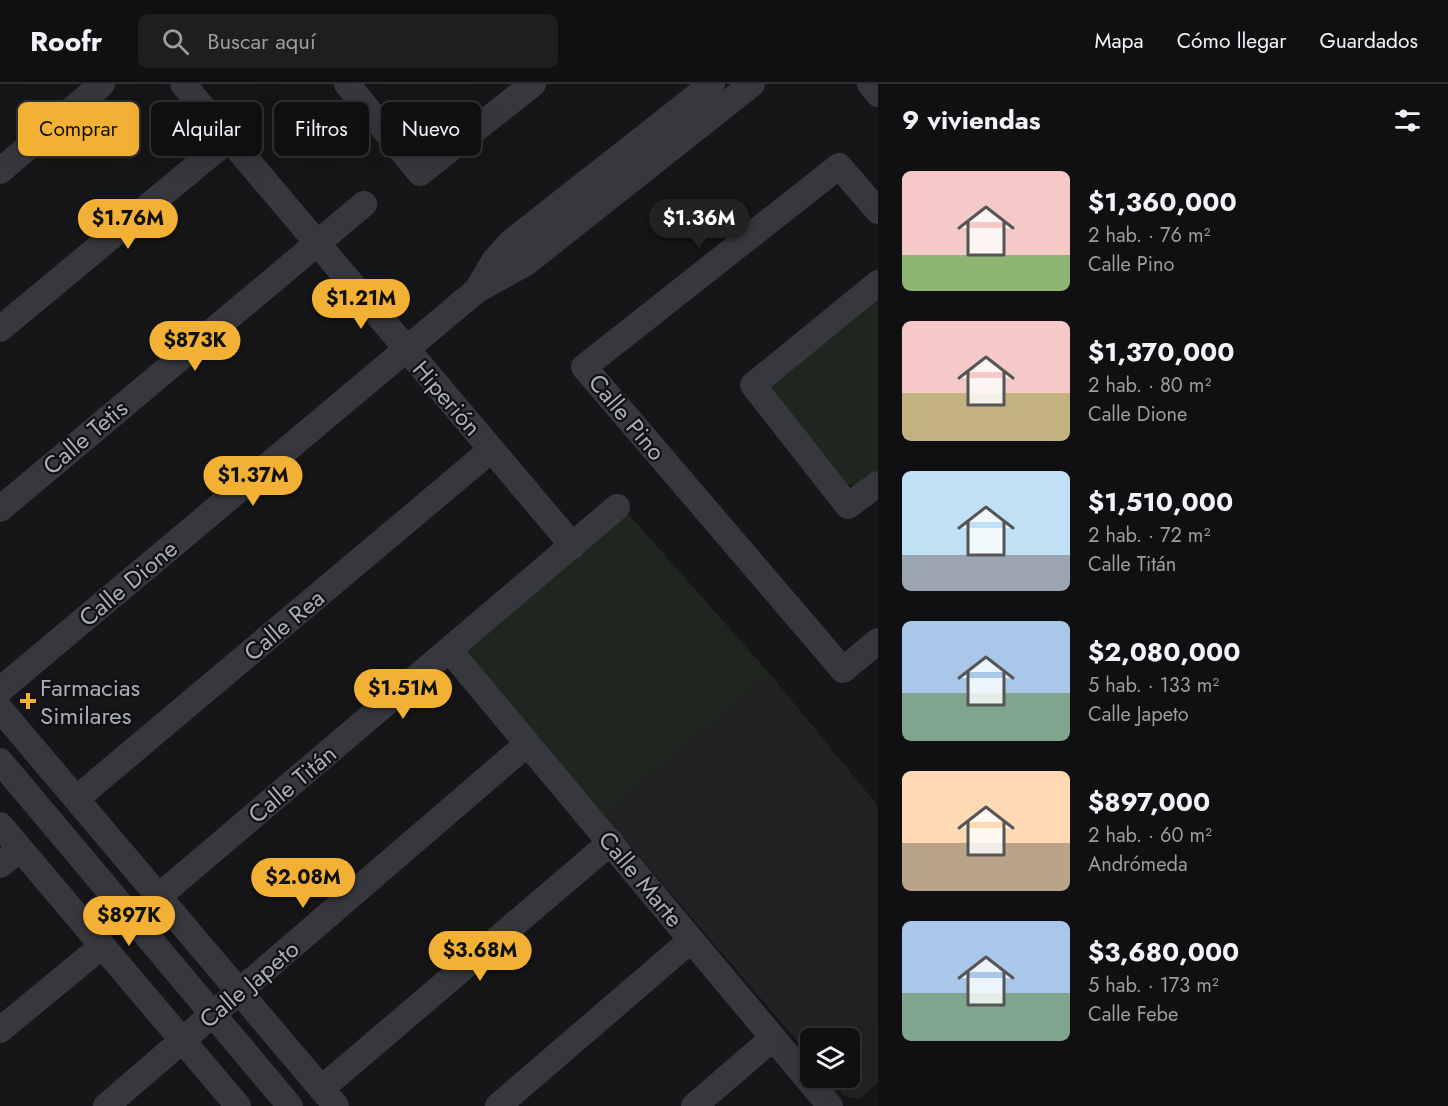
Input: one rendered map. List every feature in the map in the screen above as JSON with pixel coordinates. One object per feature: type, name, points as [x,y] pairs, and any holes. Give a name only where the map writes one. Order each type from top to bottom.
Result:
[{"type":"street","points":[[0,171],[102,84]]},
{"type":"street","name":"Hiperión","points":[[183,84],[198,102]]},
{"type":"street","points":[[347,84],[420,173],[517,89]]},
{"type":"street","name":"Calle Dione","points":[[477,290],[494,261],[511,242],[712,84]]},
{"type":"street","name":"Calle Dione","points":[[0,690],[477,290],[526,263],[752,84]]},
{"type":"street","points":[[870,84],[878,94]]},
{"type":"street","points":[[0,329],[209,156]]},
{"type":"street","name":"Hiperión","points":[[243,156],[573,546]]},
{"type":"street","name":"Calle Pino","points":[[878,211],[839,166],[584,367],[843,670],[878,641]]},
{"type":"street","name":"Calle Tetis","points":[[0,508],[364,204]]},
{"type":"street","points":[[878,283],[753,385],[848,506],[878,484]]},
{"type":"street","name":"Calle Rea","points":[[76,799],[491,450]]},
{"type":"street","name":"Calle Titán","points":[[158,897],[617,507]]},
{"type":"street","name":"Calle Marte","points":[[450,651],[830,1106]]},
{"type":"street","points":[[0,709],[328,1097],[610,842]]},
{"type":"street","name":"Calle Japeto","points":[[106,1106],[527,744]]},
{"type":"street","points":[[0,761],[290,1106]]},
{"type":"street","points":[[0,825],[238,1106]]},
{"type":"street","points":[[0,865],[20,849]]},
{"type":"street","points":[[498,1106],[691,940]]},
{"type":"street","points":[[0,1030],[102,946]]},
{"type":"street","points":[[694,1106],[773,1038]]},
{"type":"shaded area","points":[[878,291],[878,472],[861,486],[845,484],[768,392],[770,375]]},
{"type":"shaded area","points":[[624,509],[770,674],[604,815],[463,652]]},
{"type":"shaded area","points":[[770,674],[878,806],[878,1083],[859,1099],[844,1096],[837,1088],[860,1088],[860,1028],[800,1028],[800,1044],[604,815]]},
{"type":"place","name":"Farmacias Similares","points":[[28,701]]}]
